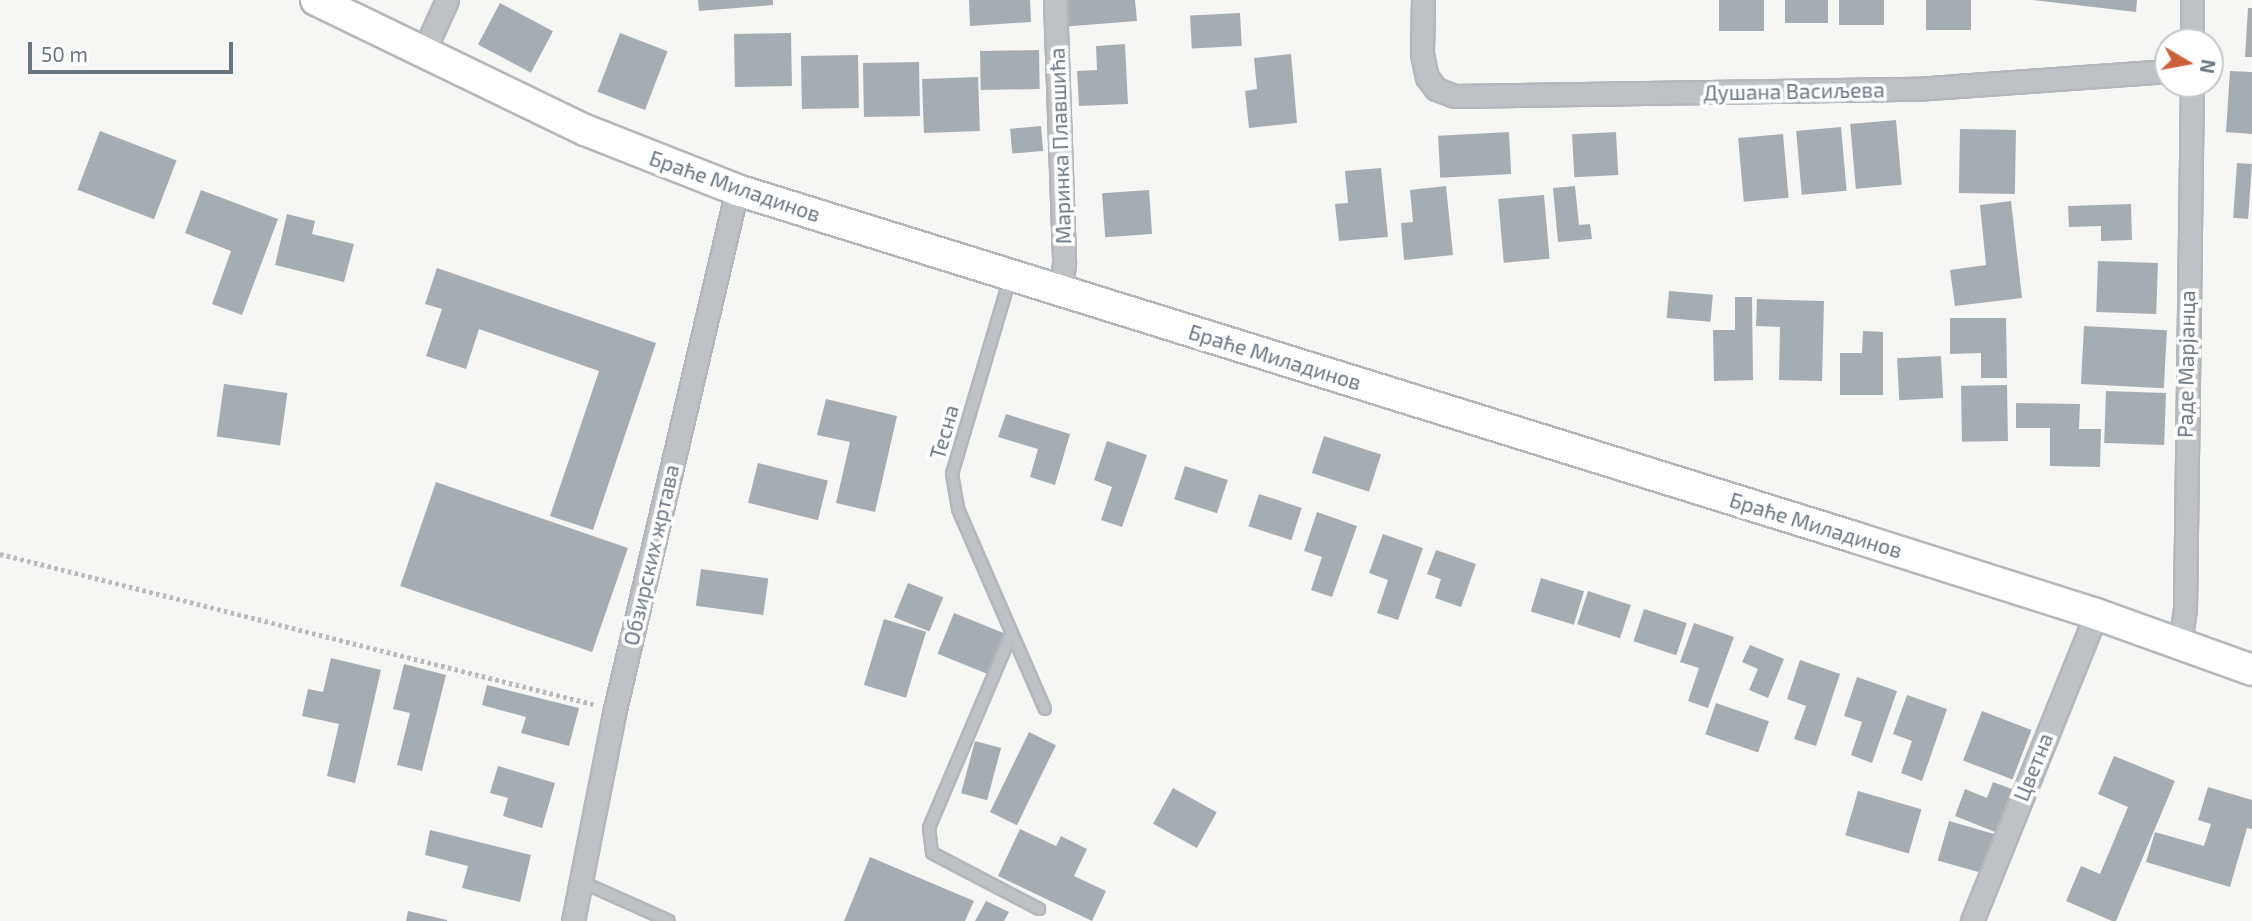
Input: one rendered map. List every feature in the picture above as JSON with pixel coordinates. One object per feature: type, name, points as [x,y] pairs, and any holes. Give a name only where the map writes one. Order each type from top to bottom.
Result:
[{"type":"main road","name":"Браће Миладинов","points":[[316,0],[597,135],[737,190],[2096,614],[2252,670]]},
{"type":"street","points":[[423,53],[447,0]]},
{"type":"street","name":"Маринка Плавшића","points":[[1055,0],[1064,262],[1061,291]]},
{"type":"street","name":"Душана Васиљева","points":[[1423,0],[1422,54],[1427,77],[1436,89],[1454,96],[1916,89],[2154,72]]},
{"type":"street","points":[[2192,0],[2192,28]]},
{"type":"street","name":"Раде Марјанца","points":[[2180,644],[2185,609],[2192,98]]},
{"type":"street","name":"Обзирских жртава","points":[[573,921],[615,709],[737,190]]},
{"type":"street","name":"Цветна","points":[[1972,921],[2096,614]]},
{"type":"lane","name":"Тесна","points":[[1011,275],[952,474],[958,509],[1010,637],[1045,709]]},
{"type":"lane","points":[[1010,637],[929,828],[932,853],[1039,909]]},
{"type":"lane","points":[[582,882],[669,921]]},
{"type":"path","points":[[0,554],[615,709]]},
{"type":"building","points":[[698,0],[773,0],[773,5],[699,11]]},
{"type":"building","points":[[969,0],[1030,0],[1031,22],[970,26]]},
{"type":"building","points":[[1058,0],[1135,0],[1137,21],[1060,27]]},
{"type":"building","points":[[1719,0],[1764,0],[1764,31],[1719,31]]},
{"type":"building","points":[[1785,0],[1828,0],[1828,23],[1785,23]]},
{"type":"building","points":[[1839,0],[1884,0],[1884,25],[1839,25]]},
{"type":"building","points":[[1926,0],[1971,0],[1971,30],[1926,30]]},
{"type":"building","points":[[2033,0],[2137,0],[2136,12]]},
{"type":"building","points":[[500,3],[553,31],[531,73],[478,44]]},
{"type":"building","points":[[2248,8],[2252,8],[2252,57],[2245,57]]},
{"type":"building","points":[[1240,13],[1242,46],[1192,49],[1190,16]]},
{"type":"building","points":[[620,33],[668,51],[645,110],[597,92]]},
{"type":"building","points":[[791,33],[792,86],[735,87],[734,34]]},
{"type":"building","points":[[1125,44],[1128,104],[1079,106],[1077,71],[1097,70],[1096,46]]},
{"type":"building","points":[[1039,50],[1040,89],[981,90],[980,51]]},
{"type":"building","points":[[1291,54],[1297,123],[1249,128],[1245,91],[1257,89],[1254,58]]},
{"type":"building","points":[[858,55],[859,108],[802,109],[801,56]]},
{"type":"building","points":[[919,62],[920,116],[864,117],[863,63]]},
{"type":"building","points":[[2230,71],[2252,72],[2252,134],[2226,132]]},
{"type":"building","points":[[978,77],[980,131],[924,133],[922,79]]},
{"type":"building","points":[[1896,120],[1902,185],[1856,189],[1850,124]]},
{"type":"building","points":[[1041,126],[1043,151],[1012,154],[1010,129]]},
{"type":"building","points":[[1841,127],[1847,191],[1802,195],[1796,131]]},
{"type":"building","points":[[1960,129],[2016,130],[2015,194],[1959,193]]},
{"type":"building","points":[[100,131],[177,160],[154,219],[77,190]]},
{"type":"building","points":[[1509,132],[1511,174],[1440,178],[1438,136]]},
{"type":"building","points":[[1616,132],[1618,175],[1574,177],[1572,134]]},
{"type":"building","points":[[1783,134],[1789,198],[1744,202],[1738,138]]},
{"type":"building","points":[[2237,163],[2252,164],[2248,219],[2233,218]]},
{"type":"building","points":[[1381,168],[1388,237],[1339,241],[1335,204],[1348,203],[1345,171]]},
{"type":"building","points":[[1446,186],[1453,255],[1404,260],[1401,223],[1413,222],[1410,190]]},
{"type":"building","points":[[1575,186],[1579,225],[1590,224],[1592,239],[1558,242],[1553,188]]},
{"type":"building","points":[[201,190],[278,219],[242,315],[212,304],[231,251],[185,233]]},
{"type":"building","points":[[1149,190],[1152,234],[1105,237],[1102,193]]},
{"type":"building","points":[[1544,195],[1550,259],[1504,263],[1498,199]]},
{"type":"building","points":[[2011,201],[2022,298],[1955,306],[1950,270],[1986,265],[1980,205]]},
{"type":"building","points":[[2131,204],[2132,240],[2101,241],[2101,226],[2069,227],[2068,206]]},
{"type":"building","points":[[287,214],[315,221],[312,234],[354,244],[344,282],[275,265]]},
{"type":"building","points":[[2098,261],[2158,263],[2156,314],[2096,312]]},
{"type":"building","points":[[437,268],[656,343],[593,530],[550,516],[599,371],[479,329],[466,369],[426,356],[442,309],[425,304]]},
{"type":"building","points":[[1669,291],[1713,295],[1710,322],[1667,318]]},
{"type":"building","points":[[1735,297],[1752,297],[1753,380],[1714,381],[1713,330],[1735,330]]},
{"type":"building","points":[[1757,299],[1824,301],[1822,381],[1779,380],[1780,327],[1756,326]]},
{"type":"building","points":[[1950,318],[2006,318],[2007,378],[1981,378],[1981,353],[1950,354]]},
{"type":"building","points":[[2084,326],[2167,330],[2164,388],[2081,384]]},
{"type":"building","points":[[1863,331],[1883,332],[1883,395],[1840,395],[1840,353],[1862,353]]},
{"type":"building","points":[[1941,356],[1943,398],[1899,400],[1897,358]]},
{"type":"building","points":[[224,384],[287,393],[280,445],[217,436]]},
{"type":"building","points":[[2007,385],[2008,441],[1962,442],[1961,386]]},
{"type":"building","points":[[2106,391],[2166,393],[2164,445],[2104,443]]},
{"type":"building","points":[[826,399],[897,416],[875,512],[836,503],[850,442],[817,435]]},
{"type":"building","points":[[2016,403],[2080,404],[2079,429],[2101,429],[2100,467],[2050,466],[2050,428],[2016,428]]},
{"type":"building","points":[[1006,414],[1070,434],[1055,485],[1030,477],[1038,449],[998,437]]},
{"type":"building","points":[[1324,436],[1381,455],[1369,492],[1312,473]]},
{"type":"building","points":[[1107,441],[1147,455],[1122,527],[1101,520],[1112,487],[1094,480]]},
{"type":"building","points":[[758,463],[828,480],[818,520],[748,503]]},
{"type":"building","points":[[1185,466],[1228,480],[1217,513],[1174,499]]},
{"type":"building","points":[[436,482],[628,548],[592,652],[400,586]]},
{"type":"building","points":[[1259,494],[1302,508],[1291,540],[1248,526]]},
{"type":"building","points":[[1317,512],[1357,526],[1332,597],[1311,590],[1322,557],[1304,551]]},
{"type":"building","points":[[1383,534],[1423,548],[1398,620],[1377,613],[1388,580],[1369,573]]},
{"type":"building","points":[[1436,550],[1476,564],[1461,607],[1435,598],[1441,579],[1427,574]]},
{"type":"building","points":[[701,569],[768,578],[763,615],[696,606]]},
{"type":"building","points":[[1541,578],[1584,591],[1574,625],[1531,611]]},
{"type":"building","points":[[908,583],[943,597],[929,632],[894,617]]},
{"type":"building","points":[[1588,591],[1631,605],[1620,638],[1577,624]]},
{"type":"building","points":[[1644,609],[1687,623],[1676,655],[1633,641]]},
{"type":"building","points":[[954,613],[1006,634],[989,675],[938,654]]},
{"type":"building","points":[[884,619],[926,632],[906,698],[864,685]]},
{"type":"building","points":[[1694,623],[1734,637],[1708,708],[1688,701],[1699,668],[1680,662]]},
{"type":"building","points":[[1750,645],[1784,659],[1768,698],[1749,690],[1758,669],[1742,662]]},
{"type":"building","points":[[331,658],[381,670],[355,783],[327,776],[339,724],[302,716],[308,689],[323,692]]},
{"type":"building","points":[[1800,660],[1840,674],[1816,746],[1794,739],[1806,706],[1787,699]]},
{"type":"building","points":[[404,664],[446,675],[422,771],[397,765],[410,713],[393,709]]},
{"type":"building","points":[[1857,677],[1897,691],[1872,763],[1851,755],[1862,722],[1844,716]]},
{"type":"building","points":[[487,685],[579,708],[569,746],[521,733],[526,717],[482,705]]},
{"type":"building","points":[[1907,695],[1947,709],[1922,781],[1901,773],[1912,741],[1893,734]]},
{"type":"building","points":[[1716,703],[1769,721],[1758,752],[1705,734]]},
{"type":"building","points":[[1982,711],[2031,730],[2012,779],[1963,760]]},
{"type":"building","points":[[1029,732],[1056,745],[1017,825],[990,812]]},
{"type":"building","points":[[975,741],[1001,748],[987,800],[961,793]]},
{"type":"building","points":[[2114,756],[2175,781],[2116,921],[2112,921],[2066,901],[2081,866],[2100,874],[2128,807],[2098,794]]},
{"type":"building","points":[[498,766],[555,783],[542,828],[503,816],[508,798],[490,793]]},
{"type":"building","points":[[1993,782],[2012,789],[1995,832],[1955,816],[1965,789],[1987,798]]},
{"type":"building","points":[[2208,787],[2252,800],[2252,829],[2247,828],[2230,887],[2146,862],[2155,832],[2204,846],[2211,824],[2198,820]]},
{"type":"building","points":[[1173,788],[1217,812],[1197,848],[1153,824]]},
{"type":"building","points":[[1858,791],[1921,809],[1909,853],[1845,835]]},
{"type":"building","points":[[1949,821],[1994,834],[1983,873],[1938,860]]},
{"type":"building","points":[[1020,829],[1056,846],[1061,836],[1087,849],[1074,876],[1106,891],[1092,921],[998,876]]},
{"type":"building","points":[[430,830],[531,855],[520,902],[462,888],[468,866],[425,855]]},
{"type":"building","points":[[870,857],[974,901],[965,921],[844,921]]},
{"type":"building","points":[[986,901],[1009,912],[1004,921],[975,921]]},
{"type":"building","points":[[408,911],[447,920],[447,921],[406,921]]}]
